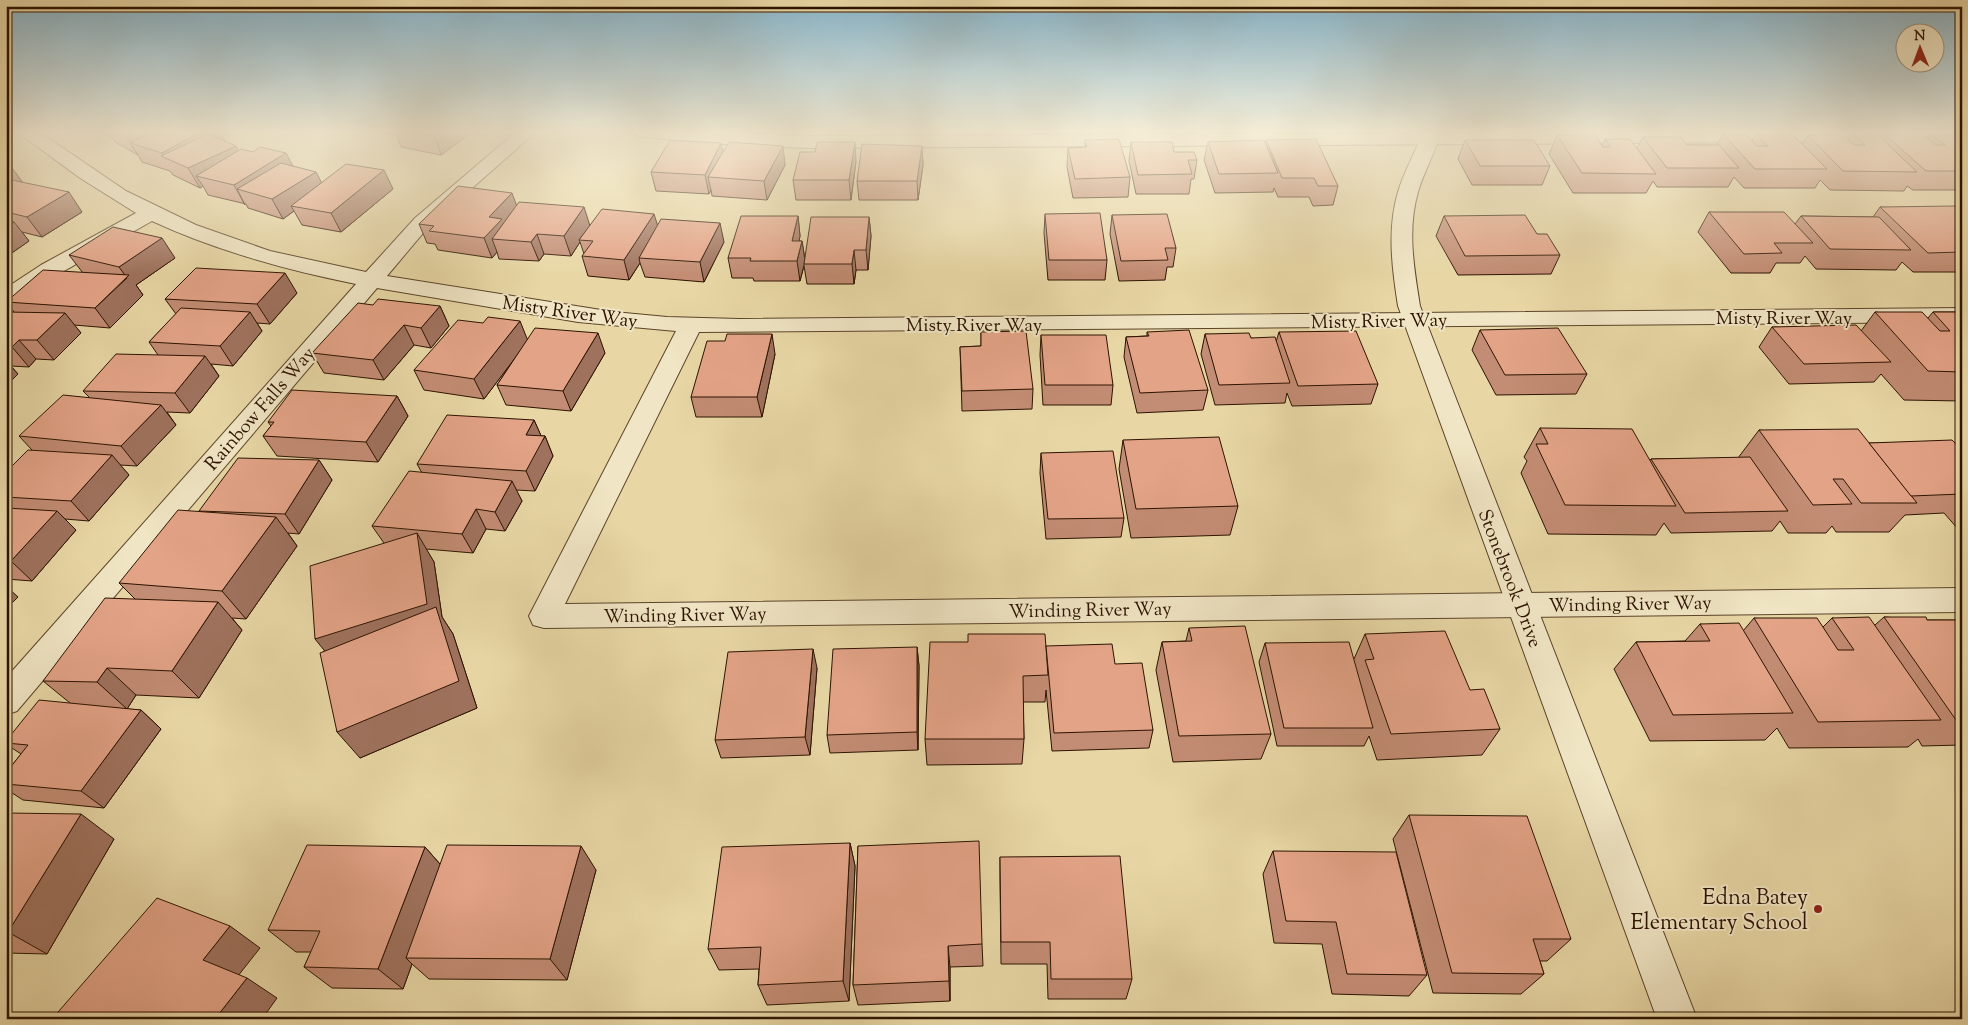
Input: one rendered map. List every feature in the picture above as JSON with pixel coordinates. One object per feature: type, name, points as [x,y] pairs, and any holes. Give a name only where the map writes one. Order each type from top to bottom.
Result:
[{"type":"street","name":"Misty River Way","points":[[95,179],[120,196],[151,213],[205,236],[271,258],[370,280],[596,318],[691,325],[1962,315]]},
{"type":"street","name":"Rainbow Falls Way","points":[[6,701],[370,280],[422,222],[472,179]]},
{"type":"street","name":"Stonebrook Drive","points":[[1413,179],[1408,192],[1401,228],[1401,262],[1414,320],[1678,1019]]},
{"type":"street","points":[[6,298],[49,270],[151,213]]},
{"type":"street","name":"Winding River Way","points":[[691,325],[544,616],[1962,600]]},
{"type":"building","points":[[208,179],[244,179],[234,185]]},
{"type":"building","points":[[254,179],[305,179],[272,199],[237,189]]},
{"type":"building","points":[[327,179],[373,179],[331,213],[291,206]]},
{"type":"building","points":[[734,179],[765,179],[764,181]]},
{"type":"building","points":[[793,179],[849,179],[849,180]]},
{"type":"building","points":[[857,179],[917,179],[917,181],[857,181]]},
{"type":"building","points":[[1314,179],[1335,179],[1338,186],[1318,186]]},
{"type":"building","points":[[12,180],[69,192],[27,217],[6,212],[6,183]]},
{"type":"building","points":[[458,186],[512,193],[489,217],[502,219],[484,238],[429,231],[434,226],[419,224]]},
{"type":"building","points":[[519,202],[584,207],[564,236],[537,234],[531,242],[492,239]]},
{"type":"building","points":[[1955,206],[1962,212],[1962,252],[1928,253],[1880,207]]},
{"type":"building","points":[[602,209],[654,214],[624,260],[582,256],[593,241],[579,240]]},
{"type":"building","points":[[1709,212],[1784,212],[1813,243],[1774,243],[1782,253],[1744,254]]},
{"type":"building","points":[[1100,213],[1107,260],[1049,260],[1045,214]]},
{"type":"building","points":[[1167,214],[1176,248],[1165,248],[1168,260],[1121,261],[1112,215]]},
{"type":"building","points":[[1525,215],[1537,234],[1547,234],[1560,255],[1465,256],[1444,216]]},
{"type":"building","points":[[741,216],[798,216],[792,241],[802,241],[797,261],[750,261],[751,258],[728,258]]},
{"type":"building","points":[[1801,216],[1879,217],[1911,250],[1830,249]]},
{"type":"building","points":[[811,217],[869,217],[866,250],[854,250],[852,264],[804,264]]},
{"type":"building","points":[[661,219],[720,223],[700,262],[639,258]]},
{"type":"building","points":[[6,221],[14,222],[6,227]]},
{"type":"building","points":[[113,227],[162,238],[119,267],[69,255]]},
{"type":"building","points":[[196,268],[285,273],[257,304],[165,299]]},
{"type":"building","points":[[43,270],[129,275],[95,308],[6,302]]},
{"type":"building","points":[[378,299],[440,306],[421,328],[404,325],[373,360],[312,353],[358,303],[373,305]]},
{"type":"building","points":[[181,308],[250,312],[220,346],[149,342]]},
{"type":"building","points":[[6,312],[65,313],[37,340],[19,340],[12,347],[6,347]]},
{"type":"building","points":[[1875,312],[1922,312],[1940,331],[1950,331],[1933,312],[1962,312],[1962,372],[1928,371]]},
{"type":"building","points":[[488,317],[520,321],[474,379],[414,370],[458,320],[483,323]]},
{"type":"building","points":[[1856,325],[1891,362],[1804,364],[1772,327]]},
{"type":"building","points":[[535,328],[598,333],[563,391],[497,385]]},
{"type":"building","points":[[1558,328],[1587,374],[1505,375],[1480,330]]},
{"type":"building","points":[[1189,330],[1208,390],[1140,393],[1126,337],[1149,336],[1147,332]]},
{"type":"building","points":[[1026,331],[1033,389],[962,391],[960,347],[981,346],[981,332]]},
{"type":"building","points":[[1356,331],[1378,384],[1298,386],[1279,332]]},
{"type":"building","points":[[1249,333],[1251,338],[1275,337],[1290,383],[1219,385],[1205,334]]},
{"type":"building","points":[[727,334],[772,334],[757,397],[691,397],[707,341],[725,341]]},
{"type":"building","points":[[1041,335],[1106,335],[1113,385],[1045,385]]},
{"type":"building","points":[[116,354],[205,356],[175,393],[83,391]]},
{"type":"building","points":[[292,390],[397,396],[366,442],[263,436],[274,422],[268,422]]},
{"type":"building","points":[[63,395],[161,405],[121,446],[19,436]]},
{"type":"building","points":[[447,415],[534,420],[526,435],[545,436],[526,471],[417,464]]},
{"type":"building","points":[[1540,428],[1632,429],[1676,506],[1565,505],[1536,444],[1548,444]]},
{"type":"building","points":[[1858,429],[1917,503],[1861,503],[1843,479],[1833,479],[1852,504],[1813,505],[1759,430]]},
{"type":"building","points":[[1219,437],[1238,506],[1136,509],[1123,440]]},
{"type":"building","points":[[1952,440],[1962,450],[1962,494],[1911,496],[1869,443]]},
{"type":"building","points":[[28,450],[112,455],[71,501],[6,497],[6,472]]},
{"type":"building","points":[[1113,451],[1124,518],[1048,519],[1041,453]]},
{"type":"building","points":[[1750,457],[1788,511],[1685,513],[1651,459]]},
{"type":"building","points":[[238,458],[319,460],[285,514],[199,511]]},
{"type":"building","points":[[409,471],[512,481],[495,512],[476,509],[462,534],[372,526]]},
{"type":"building","points":[[6,508],[57,511],[11,561],[6,561]]},
{"type":"building","points":[[178,510],[276,517],[222,591],[119,583]]},
{"type":"building","points":[[417,533],[427,604],[315,639],[310,566]]},
{"type":"building","points":[[105,598],[218,602],[172,671],[107,668],[97,682],[43,681]]},
{"type":"building","points":[[436,607],[459,681],[337,732],[320,653]]},
{"type":"building","points":[[1869,617],[1941,720],[1818,722],[1754,618],[1817,618],[1838,650],[1854,650],[1832,618]]},
{"type":"building","points":[[1884,617],[1926,617],[1927,620],[1962,620],[1962,720],[1956,720]]},
{"type":"building","points":[[1739,623],[1793,713],[1673,715],[1636,642],[1710,641],[1700,624]]},
{"type":"building","points":[[1245,626],[1271,734],[1179,736],[1162,642],[1192,641],[1189,628]]},
{"type":"building","points":[[1445,631],[1470,690],[1484,689],[1500,729],[1391,734],[1365,660],[1374,659],[1365,634]]},
{"type":"building","points":[[968,634],[1045,634],[1048,675],[1023,676],[1024,739],[925,739],[930,642],[968,642]]},
{"type":"building","points":[[1349,642],[1373,728],[1284,728],[1265,643]]},
{"type":"building","points":[[1112,644],[1115,664],[1142,663],[1153,730],[1054,733],[1046,646]]},
{"type":"building","points":[[917,647],[917,732],[827,735],[833,649]]},
{"type":"building","points":[[813,649],[805,737],[715,740],[728,652]]},
{"type":"building","points":[[39,700],[141,710],[81,791],[6,784],[6,773],[28,745],[6,743],[6,741]]},
{"type":"building","points":[[6,813],[81,814],[8,932],[6,932]]},
{"type":"building","points":[[1409,815],[1527,816],[1571,939],[1533,939],[1544,974],[1452,973]]},
{"type":"building","points":[[979,841],[982,944],[948,946],[949,981],[853,985],[858,846]]},
{"type":"building","points":[[850,843],[843,981],[758,985],[761,947],[708,949],[722,847]]},
{"type":"building","points":[[307,845],[425,847],[378,969],[304,967],[320,931],[268,930]]},
{"type":"building","points":[[447,845],[581,846],[550,959],[406,958]]},
{"type":"building","points":[[1273,851],[1396,852],[1427,975],[1347,974],[1336,922],[1286,921]]},
{"type":"building","points":[[1120,856],[1132,979],[1051,979],[1050,942],[1001,942],[1000,857]]},
{"type":"building","points":[[157,898],[230,926],[203,960],[247,978],[215,1019],[52,1019]]},
{"type":"place","name":"Edna Batey Elementary School","points":[[1818,909]]}]
